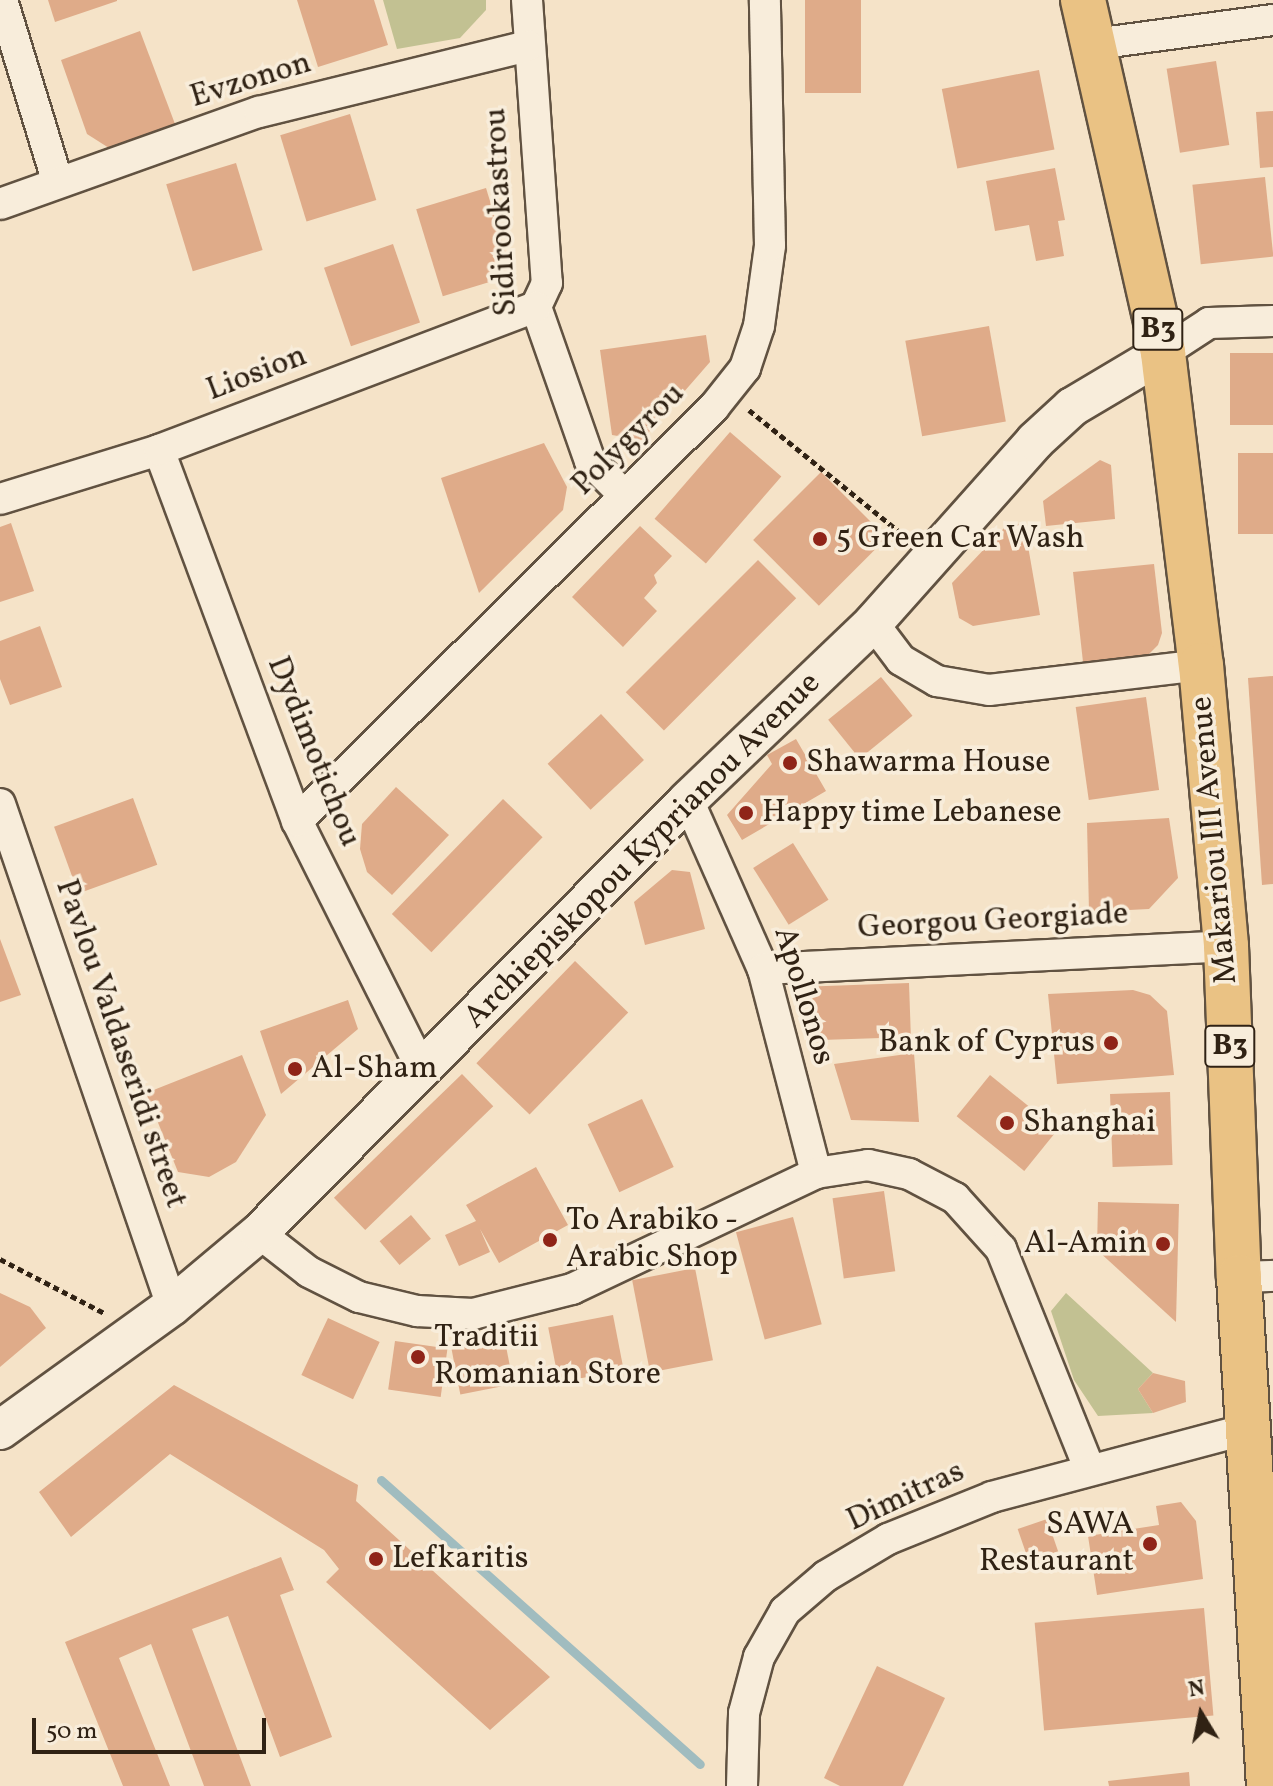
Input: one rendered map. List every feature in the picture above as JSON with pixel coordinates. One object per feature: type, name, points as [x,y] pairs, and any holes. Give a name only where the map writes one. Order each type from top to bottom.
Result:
[{"type":"main road","name":"Makariou III Avenue","points":[[1083,0],[1163,353],[1201,665],[1256,1276],[1248,1429],[1269,1786]]},
{"type":"street","points":[[2,0],[58,183]]},
{"type":"street","name":"Sidirookastrou","points":[[527,0],[547,283],[536,307],[590,461],[624,495]]},
{"type":"street","name":"Polygyrou","points":[[297,821],[727,391],[745,368],[759,326],[770,246],[765,0]]},
{"type":"street","points":[[1095,44],[1273,20]]},
{"type":"street","name":"Evzonon","points":[[0,204],[259,112],[528,46]]},
{"type":"street","name":"Liosion","points":[[0,499],[159,450],[536,307]]},
{"type":"street","points":[[1163,353],[1209,323],[1273,321]]},
{"type":"street","name":"Archiepiskopou Kyprianou Avenue","points":[[0,1430],[172,1306],[259,1233],[423,1072],[688,800],[873,623],[1072,407],[1163,353]]},
{"type":"street","name":"Dydimotichou","points":[[159,450],[297,821],[423,1072]]},
{"type":"street","points":[[873,623],[901,660],[937,681],[989,690],[1201,665]]},
{"type":"street","name":"Apollonos","points":[[688,800],[763,969],[816,1173]]},
{"type":"street","name":"Pavlou Valdaseridi street","points":[[0,804],[172,1306]]},
{"type":"street","name":"Georgou Georgiade","points":[[763,969],[1226,946]]},
{"type":"street","points":[[259,1233],[309,1272],[359,1297],[417,1311],[473,1314],[572,1289],[816,1173],[868,1165],[909,1174],[955,1198],[1001,1249],[1090,1470]]},
{"type":"street","name":"Dimitras","points":[[742,1786],[744,1713],[759,1657],[785,1611],[826,1576],[888,1539],[992,1497],[1248,1429]]},
{"type":"path","points":[[727,391],[931,557]]},
{"type":"path","points":[[0,1259],[138,1331]]},
{"type":"shaded area","points":[[383,0],[486,0],[486,10],[460,38],[397,49]]},
{"type":"shaded area","points":[[1066,1293],[1153,1373],[1138,1389],[1153,1413],[1098,1416],[1074,1380],[1051,1311]]},
{"type":"building","points":[[48,0],[117,0],[117,1],[55,22]]},
{"type":"building","points":[[297,0],[374,0],[388,45],[318,67]]},
{"type":"building","points":[[805,0],[861,0],[861,93],[805,93]]},
{"type":"building","points":[[140,31],[175,124],[109,148],[87,134],[61,60]]},
{"type":"building","points":[[1216,61],[1229,145],[1180,153],[1167,69]]},
{"type":"building","points":[[1039,70],[1054,150],[957,168],[942,89]]},
{"type":"building","points":[[1273,111],[1273,167],[1260,168],[1256,112]]},
{"type":"building","points":[[350,114],[376,200],[307,221],[280,135]]},
{"type":"building","points":[[236,163],[263,250],[193,271],[166,184]]},
{"type":"building","points":[[1055,168],[1065,220],[1058,221],[1064,256],[1036,261],[1029,225],[995,231],[986,181]]},
{"type":"building","points":[[1265,177],[1273,257],[1201,264],[1192,185]]},
{"type":"building","points":[[486,188],[513,275],[443,296],[416,209]]},
{"type":"building","points":[[393,244],[420,322],[351,346],[324,268]]},
{"type":"building","points":[[989,326],[1006,422],[922,436],[905,341]]},
{"type":"building","points":[[706,335],[710,362],[642,440],[612,435],[600,350]]},
{"type":"building","points":[[1230,353],[1273,353],[1273,425],[1230,425]]},
{"type":"building","points":[[730,432],[781,477],[706,563],[655,519]]},
{"type":"building","points":[[544,443],[567,487],[563,510],[479,593],[441,478]]},
{"type":"building","points":[[1238,453],[1273,453],[1273,534],[1238,534]]},
{"type":"building","points":[[1100,460],[1111,465],[1115,519],[1046,526],[1043,501]]},
{"type":"building","name":"5 Green Car Wash","points":[[821,472],[887,538],[819,606],[753,540]]},
{"type":"building","points":[[11,523],[34,591],[0,602],[0,527]]},
{"type":"building","points":[[1024,523],[1040,615],[973,626],[959,618],[952,583],[1006,526]]},
{"type":"building","points":[[640,526],[672,556],[654,575],[657,583],[644,598],[657,611],[623,647],[572,597]]},
{"type":"building","points":[[758,560],[796,598],[664,730],[626,692]]},
{"type":"building","points":[[1154,564],[1162,633],[1158,645],[1148,655],[1083,662],[1073,572]]},
{"type":"building","points":[[40,626],[62,687],[10,705],[0,679],[0,641]]},
{"type":"building","points":[[1273,676],[1273,884],[1262,885],[1248,678]]},
{"type":"building","points":[[881,677],[912,716],[860,759],[828,720]]},
{"type":"building","points":[[1146,697],[1159,790],[1089,800],[1076,707]]},
{"type":"building","points":[[601,714],[644,760],[591,810],[548,764]]},
{"type":"building","points":[[796,739],[826,791],[742,840],[727,815],[772,764],[767,755]]},
{"type":"building","points":[[396,787],[449,835],[392,895],[367,872],[360,849],[362,824]]},
{"type":"building","points":[[133,798],[157,865],[78,893],[54,827]]},
{"type":"building","points":[[503,799],[543,837],[431,952],[392,914]]},
{"type":"building","points":[[1169,818],[1178,878],[1149,909],[1089,912],[1087,823]]},
{"type":"building","points":[[793,843],[829,900],[789,925],[753,868]]},
{"type":"building","points":[[672,870],[690,872],[705,929],[645,945],[634,902]]},
{"type":"building","points":[[0,939],[21,995],[0,1002]]},
{"type":"building","points":[[575,961],[628,1012],[530,1115],[476,1063]]},
{"type":"building","points":[[909,983],[911,1037],[814,1040],[812,986]]},
{"type":"building","name":"Bank of Cyprus","points":[[1133,990],[1150,995],[1167,1011],[1174,1075],[1057,1084],[1048,994]]},
{"type":"building","points":[[348,1000],[358,1029],[281,1094],[260,1031]]},
{"type":"building","points":[[914,1053],[919,1122],[851,1120],[834,1064]]},
{"type":"building","points":[[242,1055],[266,1115],[236,1162],[209,1177],[178,1172],[146,1093]]},
{"type":"building","points":[[462,1074],[493,1106],[365,1230],[334,1198]]},
{"type":"building","name":"Shanghai","points":[[990,1075],[1058,1130],[1024,1171],[957,1116]]},
{"type":"building","points":[[1170,1092],[1173,1165],[1113,1167],[1110,1094]]},
{"type":"building","points":[[642,1099],[674,1167],[619,1192],[588,1124]]},
{"type":"building","points":[[536,1167],[568,1225],[499,1263],[480,1229],[490,1252],[459,1266],[445,1235],[476,1221],[466,1205]]},
{"type":"building","points":[[884,1191],[895,1271],[844,1278],[833,1198]]},
{"type":"building","points":[[1098,1202],[1179,1204],[1176,1322],[1097,1250]]},
{"type":"building","points":[[411,1215],[431,1239],[400,1265],[380,1241]]},
{"type":"building","points":[[793,1217],[822,1324],[765,1339],[736,1232]]},
{"type":"building","points":[[695,1268],[713,1360],[650,1372],[632,1280]]},
{"type":"building","points":[[0,1293],[30,1307],[46,1328],[0,1367]]},
{"type":"building","points":[[613,1315],[624,1370],[559,1383],[548,1328]]},
{"type":"building","points":[[328,1318],[380,1342],[353,1399],[301,1375]]},
{"type":"building","points":[[504,1336],[513,1384],[460,1394],[451,1346]]},
{"type":"building","points":[[395,1341],[447,1348],[441,1397],[388,1390]]},
{"type":"building","points":[[1153,1373],[1185,1381],[1186,1402],[1153,1413],[1138,1389]]},
{"type":"building","name":"Lefkaritis","points":[[174,1385],[358,1485],[356,1501],[550,1677],[490,1730],[326,1582],[339,1569],[324,1550],[170,1454],[71,1537],[39,1492]]},
{"type":"building","points":[[1181,1502],[1196,1521],[1203,1579],[1097,1595],[1088,1536],[1159,1525],[1156,1506]]},
{"type":"building","points":[[1047,1519],[1058,1551],[1029,1561],[1018,1529]]},
{"type":"building","points":[[281,1557],[294,1590],[280,1595],[332,1737],[280,1757],[228,1616],[192,1629],[251,1786],[204,1786],[151,1644],[119,1658],[170,1786],[123,1786],[65,1642]]},
{"type":"building","points":[[1204,1608],[1213,1716],[1044,1730],[1035,1623]]},
{"type":"building","points":[[877,1666],[945,1698],[903,1786],[840,1786],[824,1778]]},
{"type":"building","points":[[1189,1772],[1190,1786],[1109,1786],[1108,1781]]},
{"type":"waterway","points":[[381,1480],[700,1764]]},
{"type":"place","name":"5 Green Car Wash","points":[[820,539]]},
{"type":"place","name":"Shawarma House","points":[[790,763]]},
{"type":"place","name":"Happy time Lebanese","points":[[746,813]]},
{"type":"place","name":"Bank of Cyprus","points":[[1111,1043]]},
{"type":"place","name":"Al-Sham","points":[[295,1069]]},
{"type":"place","name":"Shanghai","points":[[1007,1123]]},
{"type":"place","name":"To Arabiko - Arabic Shop","points":[[550,1240]]},
{"type":"place","name":"Al-Amin","points":[[1163,1244]]},
{"type":"place","name":"Traditii Romanian Store","points":[[418,1357]]},
{"type":"place","name":"SAWA Restaurant","points":[[1150,1544]]},
{"type":"place","name":"Lefkaritis","points":[[376,1559]]}]
